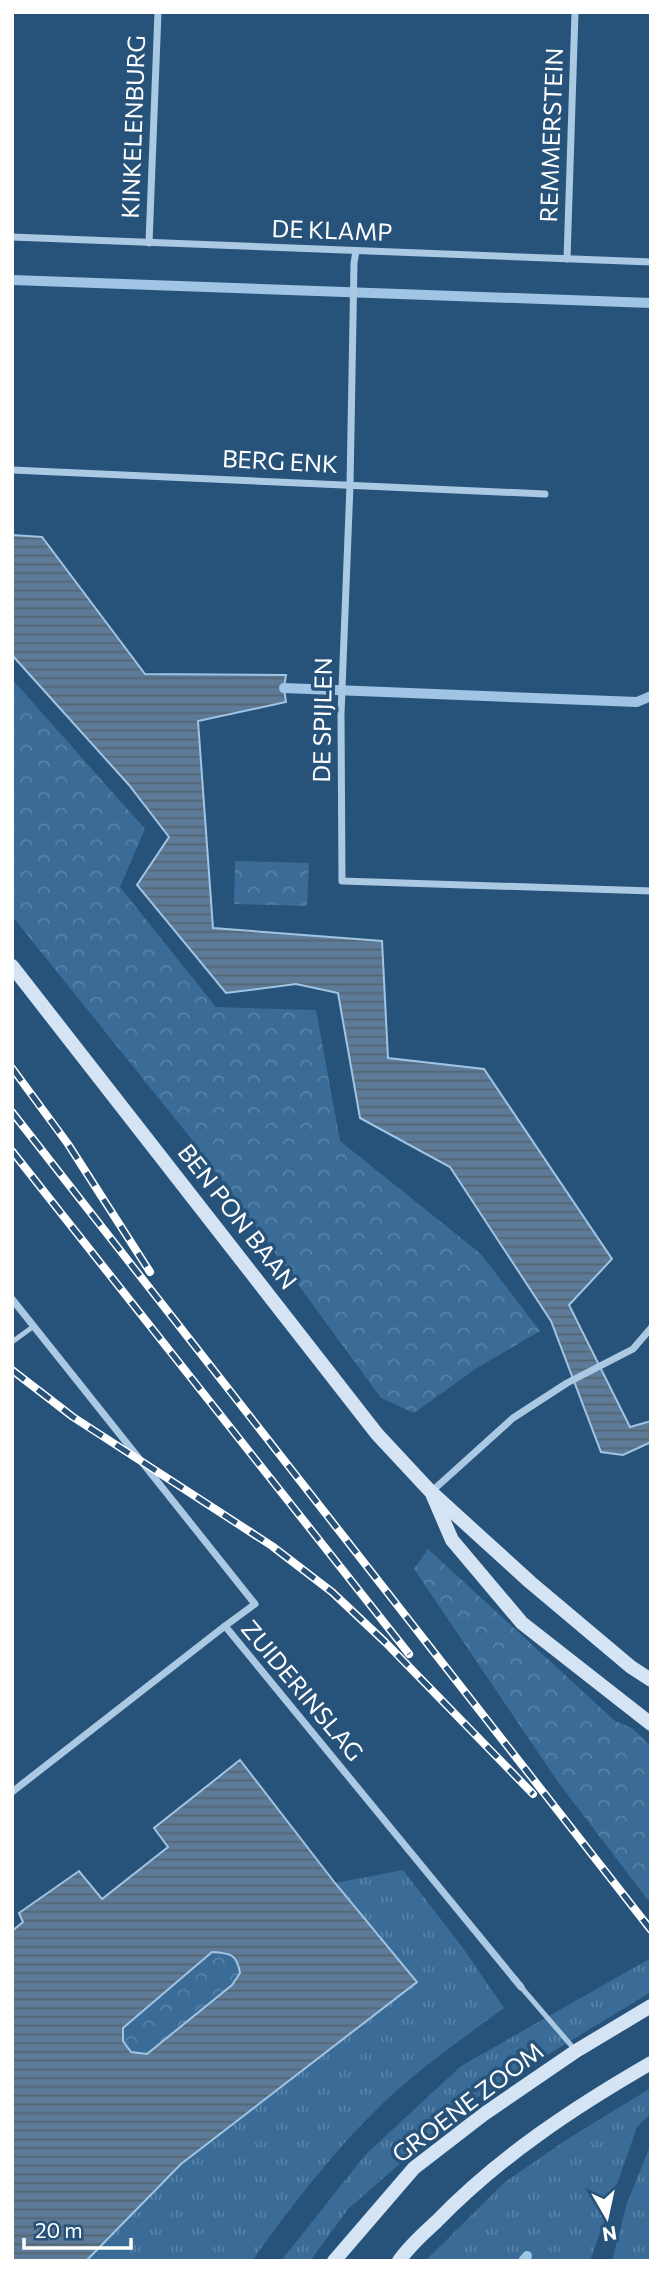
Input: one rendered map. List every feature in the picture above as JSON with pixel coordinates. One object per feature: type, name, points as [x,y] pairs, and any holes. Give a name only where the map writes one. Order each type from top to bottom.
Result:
[{"type":"street","name":"KINKELENBURG","points":[[149,243],[158,12]]},
{"type":"street","name":"REMMERSTEIN","points":[[567,259],[575,12]]},
{"type":"street","name":"DE KLAMP","points":[[12,237],[651,262]]},
{"type":"street","name":"DE SPIJLEN","points":[[356,251],[342,667],[342,881],[651,891]]},
{"type":"street","name":"BERG ENK","points":[[12,470],[545,494]]},
{"type":"street","name":"BEN PON BAAN","points":[[12,966],[377,1434],[431,1492],[530,1582],[631,1667],[651,1680]]},
{"type":"street","points":[[12,1299],[255,1604],[225,1626]]},
{"type":"street","points":[[431,1492],[513,1418],[567,1383],[633,1349],[651,1328]]},
{"type":"street","name":"BEN PON BAAN","points":[[431,1492],[452,1540],[522,1623],[651,1724]]},
{"type":"street","name":"ZUIDERINSLAG","points":[[12,1792],[225,1626],[521,1987]]},
{"type":"street","name":"GROENE ZOOM","points":[[334,2261],[414,2168],[484,2114],[576,2051],[651,2006]]},
{"type":"street","points":[[399,2261],[454,2202],[513,2153],[582,2103],[651,2063]]},
{"type":"lane","points":[[12,1342],[34,1326]]},
{"type":"lane","points":[[521,1987],[576,2051]]},
{"type":"green space","points":[[12,679],[145,829],[120,887],[216,1007],[316,1010],[340,1141],[481,1254],[540,1331],[477,1368],[414,1413],[381,1398],[193,1141],[12,916]]},
{"type":"green space","points":[[235,861],[309,863],[307,906],[234,904]]},
{"type":"green space","points":[[428,1549],[615,1721],[632,1728],[651,1746],[651,1904],[558,1782],[414,1569]]},
{"type":"green space","points":[[403,1870],[463,1948],[504,2008],[420,2071],[374,2112],[310,2184],[252,2261],[86,2261],[181,2164],[417,1982],[335,1883]]},
{"type":"green space","points":[[212,1952],[228,1954],[235,1958],[240,1973],[232,1985],[147,2054],[131,2052],[123,2041],[122,2028]]},
{"type":"green space","points":[[651,1958],[651,1992],[473,2100],[348,2209],[310,2261],[281,2261],[365,2155],[461,2066]]},
{"type":"green space","points":[[651,2088],[651,2113],[637,2127],[590,2261],[425,2261],[505,2182],[569,2138]]},
{"type":"green space","points":[[651,2144],[651,2261],[612,2261],[627,2203]]},
{"type":"shaded area","points":[[12,535],[42,537],[145,674],[286,675],[286,702],[198,721],[213,928],[382,941],[388,1058],[484,1069],[612,1259],[569,1305],[630,1427],[651,1421],[651,1442],[623,1455],[601,1452],[551,1321],[450,1167],[360,1118],[338,993],[296,984],[226,993],[137,885],[169,837],[129,785],[12,655]]},
{"type":"shaded area","points":[[240,1760],[335,1883],[417,1982],[181,2164],[86,2261],[12,2261],[12,1931],[23,1922],[19,1913],[79,1871],[102,1899],[168,1847],[154,1828]],"holes":[[[212,1952],[228,1954],[235,1958],[240,1973],[232,1985],[147,2054],[131,2052],[123,2041],[123,2028]]]},
{"type":"waterway","points":[[12,280],[651,303]]},
{"type":"waterway","points":[[284,688],[637,702],[651,696]]},
{"type":"waterway","points":[[523,2261],[527,2256]]},
{"type":"railway","points":[[12,1068],[68,1144],[150,1272]]},
{"type":"railway","points":[[12,1112],[651,1930]]},
{"type":"railway","points":[[12,1151],[409,1654]]},
{"type":"railway","points":[[12,1370],[73,1417],[272,1546],[332,1592],[385,1642],[533,1794]]}]
